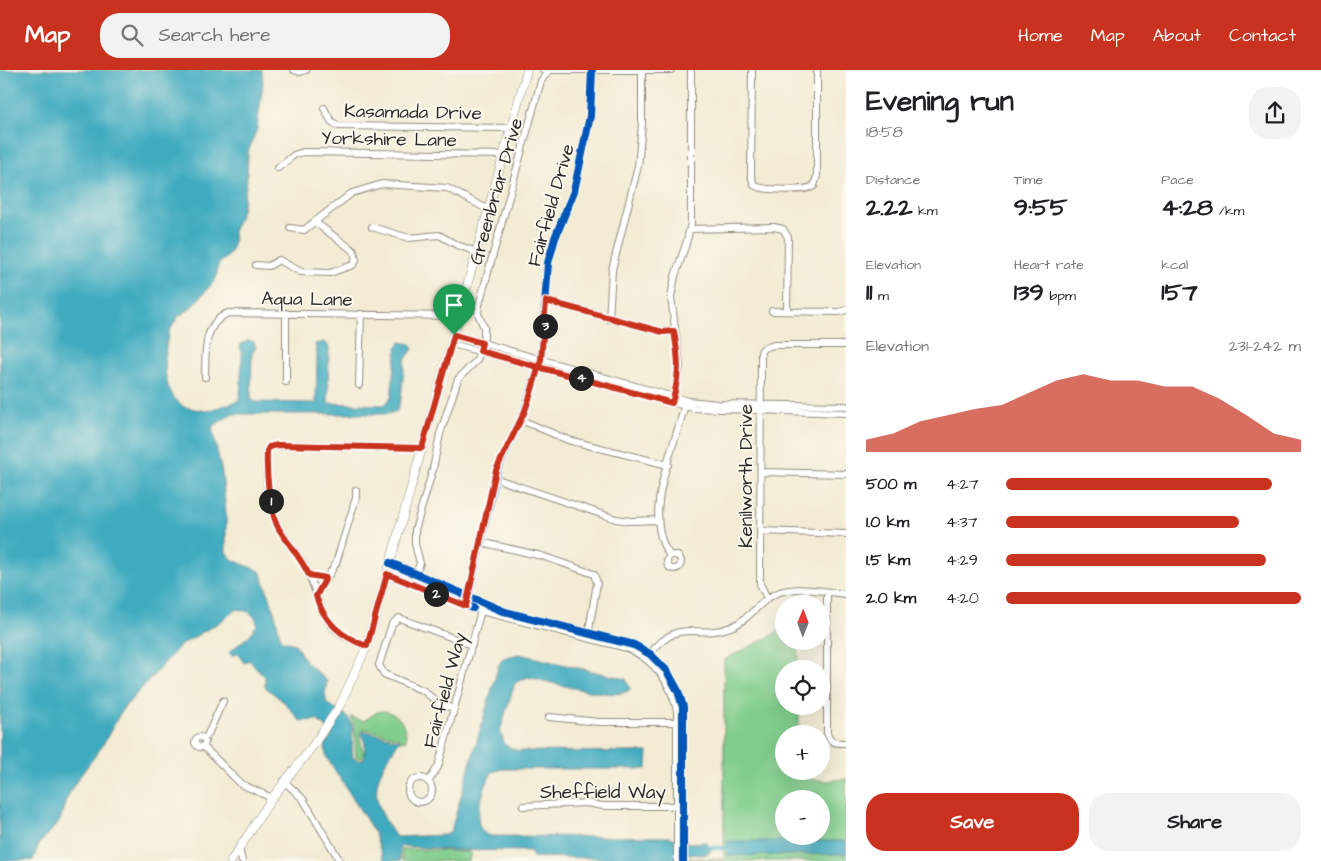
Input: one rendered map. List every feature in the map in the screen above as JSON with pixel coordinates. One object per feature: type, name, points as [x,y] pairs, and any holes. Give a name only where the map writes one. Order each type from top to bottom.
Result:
[{"type":"main road","points":[[231,861],[284,781],[323,732],[340,705],[367,646],[528,70]]},
{"type":"street","points":[[294,70],[300,72],[306,70]]},
{"type":"street","points":[[547,70],[671,70]]},
{"type":"street","name":"Greenbriar Drive","points":[[416,574],[420,558],[415,544],[416,530],[433,469],[440,434],[458,379],[474,364],[480,351],[484,332],[478,314],[479,304],[541,80],[547,70]]},
{"type":"street","name":"Fairfield Drive","points":[[466,606],[494,478],[500,460],[521,420],[540,363],[548,263],[555,238],[572,200],[590,116],[592,70]]},
{"type":"street","points":[[609,319],[612,270],[638,166],[642,124],[642,70]]},
{"type":"street","points":[[673,400],[680,366],[671,302],[672,287],[690,229],[691,70]]},
{"type":"street","points":[[752,70],[752,180],[757,188],[788,189],[810,188],[816,181],[817,70]]},
{"type":"street","name":"Kasamada Drive","points":[[324,108],[331,121],[338,126],[511,128]]},
{"type":"street","name":"Yorkshire Lane","points":[[278,168],[303,152],[504,155]]},
{"type":"street","points":[[290,228],[304,230],[316,223],[352,193],[382,184],[447,188],[489,210]]},
{"type":"street","points":[[256,264],[266,266],[279,260],[297,271],[338,271],[350,267],[356,260],[354,251],[316,223]]},
{"type":"street","points":[[372,227],[409,238],[439,235],[457,246],[477,252]]},
{"type":"street","points":[[690,229],[774,227],[783,229],[788,237],[787,311]]},
{"type":"street","points":[[546,301],[663,332],[674,331]]},
{"type":"street","points":[[772,311],[828,312],[846,310]]},
{"type":"street","name":"Aqua Lane","points":[[205,376],[207,339],[210,329],[219,318],[233,312],[459,316]]},
{"type":"street","points":[[286,313],[286,382]]},
{"type":"street","points":[[359,385],[361,314]]},
{"type":"street","points":[[454,335],[540,363],[710,410],[760,407],[822,408],[846,406]]},
{"type":"street","points":[[452,344],[540,363]]},
{"type":"street","name":"Kenilworth Drive","points":[[767,598],[760,584],[761,351],[774,345],[846,345]]},
{"type":"street","points":[[670,556],[662,542],[658,520],[659,502],[685,403]]},
{"type":"street","points":[[822,408],[846,412]]},
{"type":"street","points":[[521,420],[568,440],[668,465]]},
{"type":"street","points":[[367,646],[348,638],[334,627],[320,610],[309,575],[301,559],[280,530],[274,516],[267,461],[269,447],[278,445],[422,448]]},
{"type":"street","points":[[761,472],[846,474]]},
{"type":"street","points":[[494,478],[616,519],[631,521],[658,520]]},
{"type":"street","points":[[316,596],[336,563],[356,498],[356,490]]},
{"type":"street","points":[[761,531],[846,534]]},
{"type":"street","points":[[480,542],[542,556],[594,574],[596,583],[588,636]]},
{"type":"street","points":[[390,563],[483,603],[519,616],[648,656],[667,682],[675,700],[680,722],[680,860]]},
{"type":"street","points":[[387,574],[481,611],[588,636]]},
{"type":"street","points":[[309,575],[326,578]]},
{"type":"street","points":[[648,656],[662,640],[677,632],[732,627],[767,598],[787,590],[846,594]]},
{"type":"street","points":[[827,592],[827,734],[833,743],[846,743]]},
{"type":"street","name":"Fairfield Way","points":[[428,782],[438,767],[483,603]]},
{"type":"street","points":[[454,709],[442,705],[424,691],[384,674],[379,665],[392,624],[399,618],[472,644]]},
{"type":"street","points":[[223,701],[204,742],[241,784],[272,798]]},
{"type":"street","points":[[549,717],[599,722],[680,722]]},
{"type":"street","points":[[284,781],[303,799],[340,861]]},
{"type":"street","name":"Sheffield Way","points":[[523,806],[586,802],[603,806],[680,806]]},
{"type":"street","points":[[239,848],[242,861]]},
{"type":"green space","points":[[775,634],[775,650],[798,650],[798,660],[775,660],[775,715],[799,715],[799,725],[775,725],[775,780],[825,781],[846,779],[846,861],[686,861],[687,859],[724,859],[724,660]]},
{"type":"green space","points":[[382,711],[393,714],[400,720],[405,729],[406,740],[401,741],[400,738],[365,729],[359,734],[364,755],[361,759],[356,757],[355,731],[351,717],[364,721],[377,712]]},
{"type":"green space","points":[[402,849],[471,852],[469,861],[402,861]]},
{"type":"water","points":[[0,70],[262,70],[263,83],[257,129],[248,152],[247,180],[242,210],[233,232],[234,242],[230,254],[218,265],[216,279],[190,309],[178,317],[169,332],[166,346],[165,371],[168,386],[174,398],[184,407],[206,411],[236,402],[240,397],[242,355],[240,345],[249,340],[254,342],[256,348],[252,353],[251,398],[254,402],[316,403],[317,355],[315,344],[325,342],[329,347],[328,403],[384,405],[391,398],[397,346],[400,342],[411,344],[413,349],[405,360],[401,399],[397,411],[388,414],[232,414],[212,427],[222,473],[226,513],[226,552],[233,560],[260,571],[273,606],[281,640],[295,644],[306,662],[327,681],[325,694],[327,704],[350,720],[353,731],[353,758],[361,761],[364,759],[365,743],[361,734],[365,731],[400,740],[383,767],[377,788],[380,810],[396,837],[445,835],[451,831],[499,664],[503,658],[519,654],[626,679],[630,689],[623,693],[612,694],[582,690],[528,677],[515,683],[500,731],[505,745],[518,751],[648,752],[647,769],[502,769],[492,772],[479,809],[478,817],[482,831],[490,836],[670,837],[689,843],[706,842],[711,849],[709,853],[703,855],[688,854],[669,859],[533,857],[530,851],[451,850],[400,846],[400,861],[384,861],[374,832],[326,756],[325,745],[332,732],[317,720],[300,721],[284,702],[265,687],[265,677],[249,660],[244,663],[237,653],[232,656],[229,652],[249,636],[257,625],[256,619],[249,612],[237,609],[218,623],[181,645],[122,710],[101,748],[77,780],[66,800],[60,821],[39,844],[33,860],[0,861]]},
{"type":"water","points":[[727,841],[775,841],[775,845],[830,845],[830,841],[846,841],[846,854],[728,856]]},
{"type":"waterway","points":[[705,848],[732,848]]},
{"type":"cycle path","points":[[466,606],[497,470],[524,413],[541,360],[548,263],[555,238],[574,191],[590,116],[592,70]]},
{"type":"cycle path","points":[[390,563],[505,612],[634,645],[650,654],[667,671],[678,691],[683,707],[683,861]]},
{"type":"cycle path","points":[[387,574],[473,608]]},
{"type":"route","points":[[454,335],[422,448],[274,445],[269,447],[267,451],[272,511],[278,526],[296,551],[309,575],[317,578],[326,578],[319,586],[316,596],[320,610],[337,630],[348,638],[367,646],[387,574],[466,606],[496,470],[528,404],[538,367],[541,360],[546,319],[546,301],[663,332],[674,331],[680,361],[679,377],[672,403],[538,367],[526,363],[480,351],[482,343],[454,335]]}]
